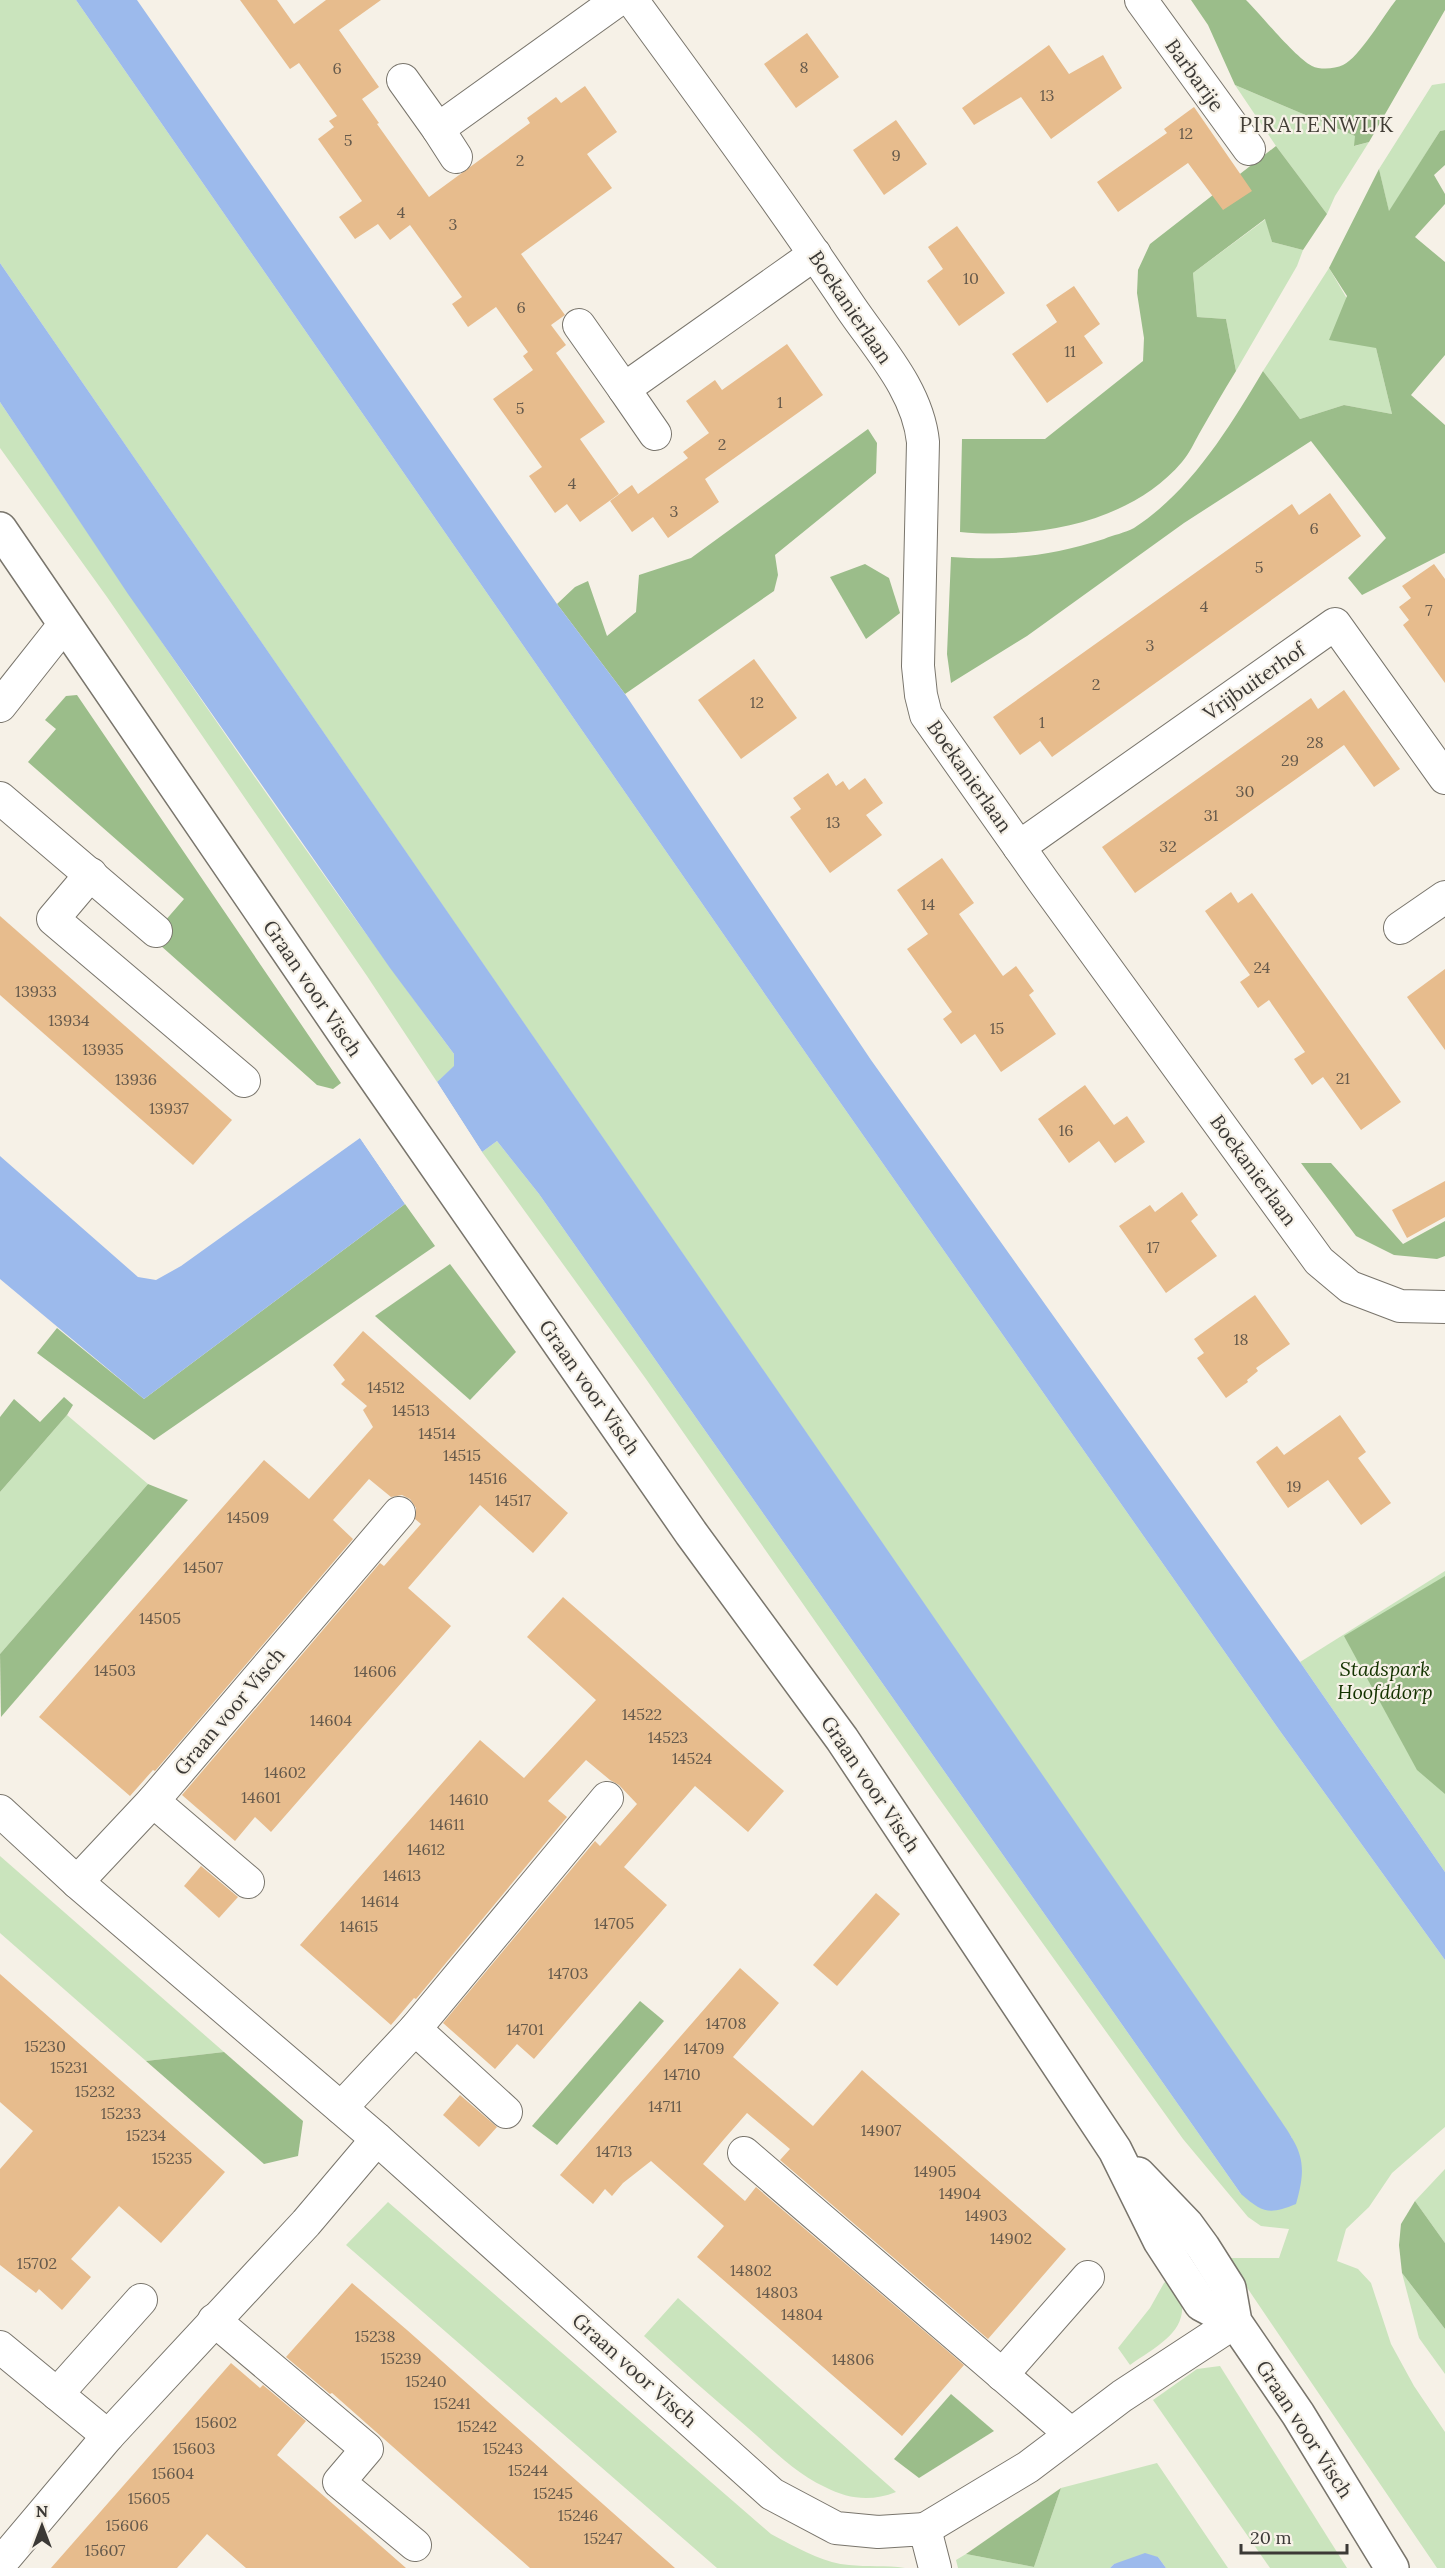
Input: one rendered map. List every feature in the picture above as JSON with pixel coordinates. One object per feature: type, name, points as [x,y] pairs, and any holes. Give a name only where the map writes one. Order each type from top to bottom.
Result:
[{"type":"street","points":[[438,129],[618,0]]},
{"type":"street","name":"Boekanierlaan","points":[[632,0],[815,254],[910,395],[921,424],[923,466],[918,666],[921,695],[926,714],[1019,847],[1319,1261],[1350,1287],[1400,1306],[1445,1307]]},
{"type":"street","name":"Barbarije","points":[[1141,0],[1249,149]]},
{"type":"street","points":[[403,80],[456,157]]},
{"type":"street","points":[[624,389],[815,254]]},
{"type":"street","points":[[579,325],[655,434]]},
{"type":"street","name":"Graan voor Visch","points":[[0,528],[64,625],[376,1079],[692,1533],[842,1739],[1115,2150],[1186,2224],[1203,2247],[1228,2288],[1235,2322],[1298,2414],[1392,2568]]},
{"type":"street","name":"Vrijbuiterhof","points":[[1019,847],[1335,624],[1445,778]]},
{"type":"street","points":[[6,686],[64,625]]},
{"type":"street","points":[[0,798],[156,931]]},
{"type":"street","points":[[91,874],[53,919],[244,1081]]},
{"type":"street","points":[[1400,928],[1445,897]]},
{"type":"street","name":"Graan voor Visch","points":[[77,1882],[153,1801],[399,1513]]},
{"type":"street","points":[[341,2108],[416,2029],[607,1798]]},
{"type":"street","points":[[153,1801],[248,1882]]},
{"type":"street","name":"Graan voor Visch","points":[[0,1811],[77,1882],[377,2139],[772,2494],[836,2528],[878,2532],[925,2529],[1028,2468],[1122,2396],[1235,2322]]},
{"type":"street","points":[[416,2029],[506,2112]]},
{"type":"street","points":[[0,2564],[108,2436],[306,2223],[377,2139]]},
{"type":"street","points":[[744,2153],[1071,2434]]},
{"type":"street","points":[[1002,2375],[1088,2277]]},
{"type":"street","points":[[57,2394],[141,2300]]},
{"type":"street","points":[[214,2320],[367,2449],[339,2482],[416,2545]]},
{"type":"street","points":[[0,2347],[108,2436]]},
{"type":"street","points":[[925,2529],[935,2568]]},
{"type":"green space","points":[[0,0],[76,0],[814,1065],[1280,1731],[1445,1960],[1445,2127],[1392,2173],[1369,2207],[1346,2229],[1337,2261],[1358,2269],[1371,2283],[1391,2344],[1414,2386],[1445,2432],[1445,2568],[1437,2568],[1227,2258],[1279,2258],[1289,2229],[1261,2226],[1248,2217],[1183,2139],[935,1793],[646,1379],[482,1152],[497,1141],[539,1194],[1241,2194],[1292,2138],[0,263]]},
{"type":"green space","points":[[1191,0],[1246,0],[1297,54],[1312,66],[1323,68],[1340,66],[1349,61],[1364,45],[1396,0],[1445,0],[1445,10],[1369,142],[1354,146],[1355,136],[1235,85],[1208,25]]},
{"type":"green space","points":[[1445,83],[1445,130],[1440,131],[1389,212],[1379,169],[1432,85]]},
{"type":"green space","points":[[1235,85],[1355,136],[1355,146],[1369,142],[1335,196],[1327,214],[1276,146]]},
{"type":"green space","points":[[1445,130],[1445,165],[1434,175],[1445,194],[1445,204],[1415,237],[1445,262],[1445,355],[1411,395],[1445,425],[1445,553],[1362,595],[1348,578],[1386,538],[1311,441],[1184,523],[1027,636],[951,683],[947,654],[951,557],[1010,558],[1047,553],[1084,545],[1134,528],[1155,513],[1191,477],[1237,414],[1263,371],[1300,419],[1344,405],[1392,414],[1376,348],[1329,340],[1347,296],[1329,268],[1379,169],[1389,211],[1440,131]]},
{"type":"green space","points":[[1276,146],[1327,214],[1303,250],[1272,242],[1265,219],[1193,273],[1197,317],[1226,319],[1236,371],[1182,462],[1161,483],[1136,500],[1109,513],[1050,529],[1020,533],[960,532],[962,439],[1045,439],[1143,361],[1144,338],[1137,293],[1138,270],[1150,244]]},
{"type":"green space","points":[[1266,219],[1272,242],[1303,250],[1297,266],[1236,371],[1226,319],[1197,317],[1193,273]]},
{"type":"green space","points":[[1329,268],[1376,348],[1392,414],[1344,405],[1300,419],[1263,371]]},
{"type":"green space","points":[[0,402],[223,731],[337,894],[454,1054],[455,1066],[437,1082],[107,597],[0,448]]},
{"type":"green space","points":[[868,429],[877,443],[876,473],[775,555],[778,575],[774,591],[625,694],[557,604],[575,587],[588,581],[607,636],[636,612],[639,575],[691,558]]},
{"type":"green space","points":[[865,564],[889,578],[900,613],[866,639],[830,577]]},
{"type":"green space","points":[[77,695],[341,1083],[333,1089],[317,1085],[151,937],[184,899],[28,762],[56,729],[45,720],[66,696]]},
{"type":"green space","points":[[1301,1163],[1331,1163],[1403,1244],[1445,1221],[1445,1256],[1437,1259],[1394,1255],[1356,1236]]},
{"type":"green space","points":[[405,1204],[435,1246],[154,1440],[37,1353],[57,1328],[144,1399]]},
{"type":"green space","points":[[450,1264],[516,1352],[470,1400],[375,1316]]},
{"type":"green space","points":[[64,1397],[73,1405],[67,1415],[0,1492],[0,1417],[14,1399],[40,1422]]},
{"type":"green space","points":[[67,1415],[148,1484],[0,1654],[0,1492]]},
{"type":"green space","points":[[148,1484],[188,1500],[1,1717],[0,1654]]},
{"type":"green space","name":"Stadspark Hoofddorp","points":[[1445,1571],[1445,1872],[1300,1662]]},
{"type":"green space","points":[[1445,1576],[1445,1794],[1417,1770],[1344,1636]]},
{"type":"green space","points":[[0,1856],[224,2052],[146,2061],[0,1933]]},
{"type":"green space","points":[[640,2001],[664,2021],[557,2145],[532,2126]]},
{"type":"green space","points":[[224,2052],[303,2121],[298,2156],[264,2164],[146,2061]]},
{"type":"green space","points":[[1445,2169],[1445,2243],[1415,2201]]},
{"type":"green space","points":[[1415,2201],[1445,2243],[1445,2329],[1402,2273],[1399,2245],[1401,2224]]},
{"type":"green space","points":[[388,2202],[771,2534],[808,2553],[839,2564],[905,2568],[717,2568],[346,2245]]},
{"type":"green space","points":[[1402,2273],[1445,2329],[1445,2374],[1419,2338]]},
{"type":"green space","points":[[1172,2277],[1180,2294],[1182,2308],[1180,2320],[1175,2330],[1166,2339],[1130,2365],[1118,2348],[1150,2308],[1164,2283]]},
{"type":"green space","points":[[678,2298],[896,2492],[878,2497],[860,2498],[842,2494],[814,2482],[785,2460],[683,2371],[644,2336]]},
{"type":"green space","points":[[1220,2366],[1347,2568],[1270,2568],[1153,2400],[1197,2369]]},
{"type":"green space","points":[[951,2394],[994,2431],[919,2478],[894,2459]]},
{"type":"green space","points":[[1157,2463],[1228,2568],[1166,2568],[1158,2557],[1114,2564],[1110,2568],[958,2568],[956,2560],[966,2554],[1034,2567],[1061,2488]]},
{"type":"green space","points":[[1061,2488],[1034,2567],[966,2554]]},
{"type":"water","points":[[76,0],[137,0],[557,604],[625,694],[871,1060],[1300,1662],[1445,1872],[1445,1960],[1280,1731],[814,1065]]},
{"type":"water","points":[[0,263],[1284,2125],[1296,2146],[1302,2165],[1296,2204],[1279,2210],[1267,2210],[1255,2205],[1241,2194],[539,1194],[497,1141],[482,1152],[437,1082],[454,1066],[454,1054],[390,968],[128,594],[0,402]]},
{"type":"water","points":[[360,1138],[405,1204],[144,1399],[0,1279],[0,1156],[138,1277],[156,1280],[181,1266]]},
{"type":"water","points":[[1145,2553],[1158,2557],[1166,2568],[1110,2568],[1114,2564]]},
{"type":"pier","points":[[437,1082],[482,1152],[479,1154],[434,1084]]},
{"type":"pier","points":[[362,1136],[407,1202],[405,1204],[360,1138]]},
{"type":"building","points":[[240,0],[277,0],[294,24],[326,0],[381,0],[339,30],[379,87],[362,99],[429,197],[530,123],[527,118],[556,97],[561,103],[585,86],[617,132],[587,154],[612,188],[521,254],[565,315],[551,325],[566,345],[556,353],[605,422],[580,439],[619,494],[580,522],[567,504],[555,513],[529,476],[542,467],[493,399],[533,370],[523,356],[528,352],[496,307],[468,327],[452,304],[462,297],[410,225],[390,240],[378,224],[355,239],[339,217],[362,201],[318,139],[334,127],[329,121],[337,116],[299,63],[290,69]]},
{"type":"building","points":[[807,33],[839,77],[796,108],[764,64]]},
{"type":"building","points":[[1049,45],[1069,74],[1103,55],[1122,88],[1051,139],[1021,97],[974,125],[962,108]]},
{"type":"building","points":[[1194,107],[1252,191],[1223,210],[1188,163],[1118,212],[1097,182],[1167,133],[1164,129]]},
{"type":"building","points":[[896,120],[927,164],[884,195],[853,150]]},
{"type":"building","points":[[957,226],[1005,293],[959,326],[927,281],[943,269],[928,247]]},
{"type":"building","points":[[1074,286],[1100,324],[1084,336],[1103,363],[1047,403],[1012,354],[1057,322],[1046,305]]},
{"type":"building","points":[[787,344],[823,395],[705,479],[719,502],[668,538],[653,517],[632,532],[610,501],[632,485],[638,494],[688,458],[683,452],[709,433],[686,401],[715,380],[722,390]]},
{"type":"building","points":[[1330,493],[1361,536],[1052,757],[1040,741],[1020,755],[993,717],[1292,504],[1299,515]]},
{"type":"building","points":[[1434,564],[1445,579],[1445,683],[1403,625],[1409,620],[1399,607],[1411,598],[1402,586]]},
{"type":"building","points":[[754,659],[797,718],[741,759],[698,700]]},
{"type":"building","points":[[1344,690],[1400,769],[1374,787],[1344,745],[1135,893],[1102,847],[1311,698],[1318,709]]},
{"type":"building","points":[[828,773],[836,786],[843,781],[849,790],[865,778],[883,803],[866,815],[882,835],[830,873],[790,817],[801,809],[793,798]]},
{"type":"building","points":[[942,858],[974,903],[959,914],[1003,976],[1016,966],[1034,991],[1029,995],[1056,1034],[1001,1072],[975,1034],[961,1044],[943,1019],[952,1012],[907,949],[928,934],[897,890]]},
{"type":"building","points":[[1231,892],[1238,903],[1252,893],[1401,1102],[1361,1130],[1323,1077],[1312,1085],[1294,1059],[1305,1052],[1269,1000],[1258,1008],[1240,982],[1250,975],[1205,911]]},
{"type":"building","points":[[0,916],[232,1120],[193,1165],[0,995]]},
{"type":"building","points":[[1445,969],[1445,1050],[1407,997]]},
{"type":"building","points":[[1085,1085],[1114,1125],[1127,1116],[1145,1142],[1115,1163],[1099,1141],[1069,1163],[1038,1119]]},
{"type":"building","points":[[1445,1181],[1445,1217],[1407,1238],[1392,1210]]},
{"type":"building","points":[[1182,1192],[1198,1215],[1191,1221],[1217,1256],[1166,1293],[1119,1226],[1150,1205],[1155,1212]]},
{"type":"building","points":[[1255,1295],[1290,1344],[1256,1368],[1258,1371],[1247,1380],[1248,1382],[1226,1398],[1197,1358],[1204,1353],[1194,1339]]},
{"type":"building","points":[[363,1331],[568,1513],[533,1553],[480,1505],[408,1588],[451,1626],[271,1832],[255,1817],[235,1841],[182,1795],[380,1563],[384,1566],[421,1524],[415,1519],[416,1508],[410,1499],[402,1495],[391,1497],[369,1479],[333,1520],[353,1539],[155,1771],[153,1770],[130,1796],[39,1717],[264,1460],[309,1499],[373,1427],[363,1410],[367,1406],[341,1384],[345,1380],[333,1365]]},
{"type":"building","points":[[1340,1415],[1366,1452],[1358,1458],[1391,1503],[1361,1525],[1328,1480],[1288,1508],[1256,1462],[1277,1446],[1284,1455]]},
{"type":"building","points":[[563,1597],[784,1791],[748,1832],[695,1786],[624,1867],[667,1905],[534,2059],[517,2044],[495,2069],[443,2023],[595,1841],[600,1846],[637,1804],[619,1785],[586,1760],[548,1801],[567,1817],[416,1999],[414,1998],[391,2025],[300,1945],[480,1740],[524,1778],[596,1700],[527,1637]]},
{"type":"building","points":[[201,1866],[238,1897],[219,1918],[184,1886]]},
{"type":"building","points":[[876,1893],[900,1914],[837,1986],[813,1965]]},
{"type":"building","points":[[740,1968],[779,2003],[733,2057],[813,2126],[862,2070],[1066,2249],[988,2339],[780,2160],[790,2149],[747,2113],[725,2138],[703,2164],[745,2201],[756,2187],[964,2365],[902,2436],[697,2257],[724,2226],[651,2161],[623,2183],[612,2196],[605,2189],[593,2204],[560,2175]]},
{"type":"building","points":[[0,1974],[225,2172],[161,2243],[119,2206],[71,2259],[91,2277],[62,2310],[39,2289],[36,2293],[0,2265],[0,2169],[33,2131],[0,2102]]},
{"type":"building","points":[[460,2095],[497,2127],[479,2147],[443,2115]]},
{"type":"building","points":[[352,2283],[675,2568],[530,2568],[332,2393],[330,2394],[286,2357]]},
{"type":"building","points":[[231,2363],[260,2388],[263,2385],[306,2421],[277,2455],[406,2568],[246,2568],[207,2534],[177,2568],[51,2568]]},
{"type":"district","name":"PIRATENWIJK","points":[[1317,124]]}]
